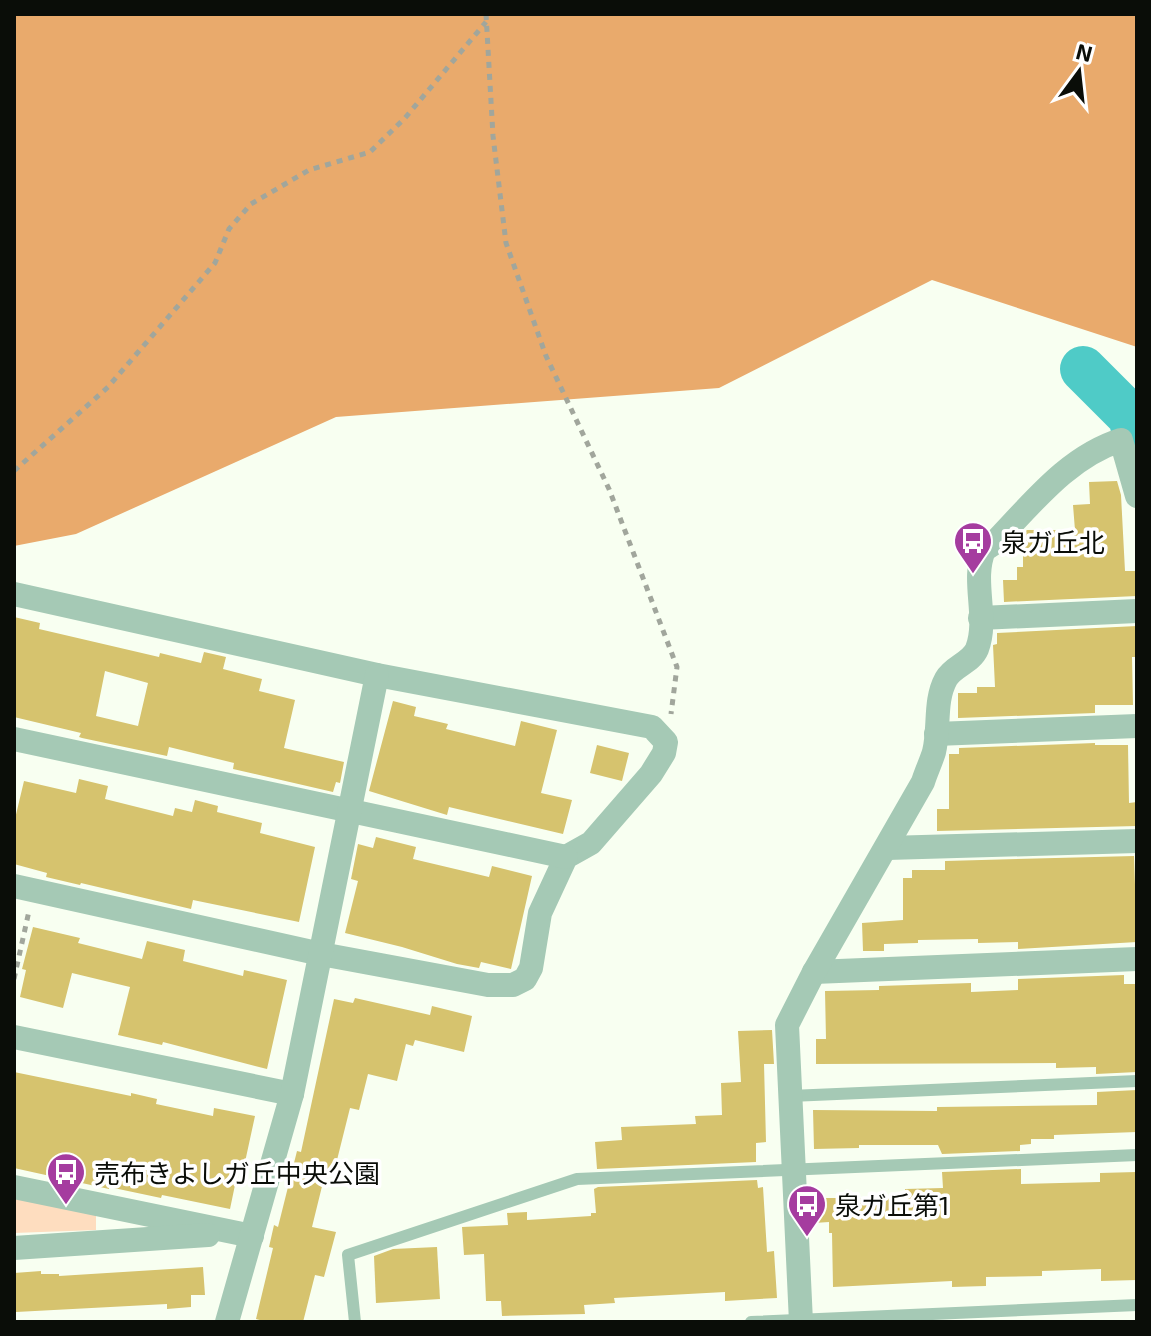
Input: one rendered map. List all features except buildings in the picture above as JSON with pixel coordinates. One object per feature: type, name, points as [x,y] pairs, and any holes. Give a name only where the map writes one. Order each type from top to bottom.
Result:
[{"type":"street","points":[[801,1321],[787,1025],[923,782],[933,753],[942,689],[948,675],[972,657],[977,648],[979,566],[984,550],[1071,465],[1121,440],[1137,496]]},
{"type":"street","points":[[14,594],[377,675],[652,727],[666,742],[664,753],[651,774],[591,843],[566,857],[540,913],[531,968],[525,979],[513,985],[488,985],[321,954],[24,888]]},
{"type":"street","points":[[980,618],[1137,611]]},
{"type":"street","points":[[227,1322],[245,1235],[292,1094],[377,675]]},
{"type":"street","points":[[936,734],[1137,726]]},
{"type":"street","points":[[14,739],[566,857]]},
{"type":"street","points":[[887,848],[1137,841]]},
{"type":"street","points":[[814,972],[1137,959]]},
{"type":"street","points":[[14,1037],[292,1094]]},
{"type":"street","points":[[14,1187],[245,1235]]},
{"type":"street","points":[[14,1248],[245,1235]]},
{"type":"lane","points":[[790,1096],[1137,1081]]},
{"type":"lane","points":[[355,1322],[348,1255],[577,1179],[1137,1155]]},
{"type":"lane","points":[[751,1322],[1137,1305]]},
{"type":"path","points":[[14,471],[108,387],[215,263],[229,229],[251,204],[309,170],[370,152],[405,118],[487,18]]},
{"type":"path","points":[[487,18],[493,136],[506,243],[546,356],[609,489],[677,667],[672,713],[664,739]]},
{"type":"path","points":[[14,979],[24,888]]},
{"type":"shaded area","points":[[14,14],[1137,14],[1137,347],[932,280],[719,388],[336,417],[76,534],[14,546]]},
{"type":"shaded area","points":[[14,1198],[96,1215],[96,1230],[14,1233]]},
{"type":"waterway","points":[[1083,369],[1131,417],[1137,441]]},
{"type":"place","name":"泉ガ丘北","points":[[973,575]]},
{"type":"place","name":"売布きよしガ丘中央公園","points":[[66,1206]]},
{"type":"place","name":"泉ガ丘第1","points":[[807,1238]]}]
